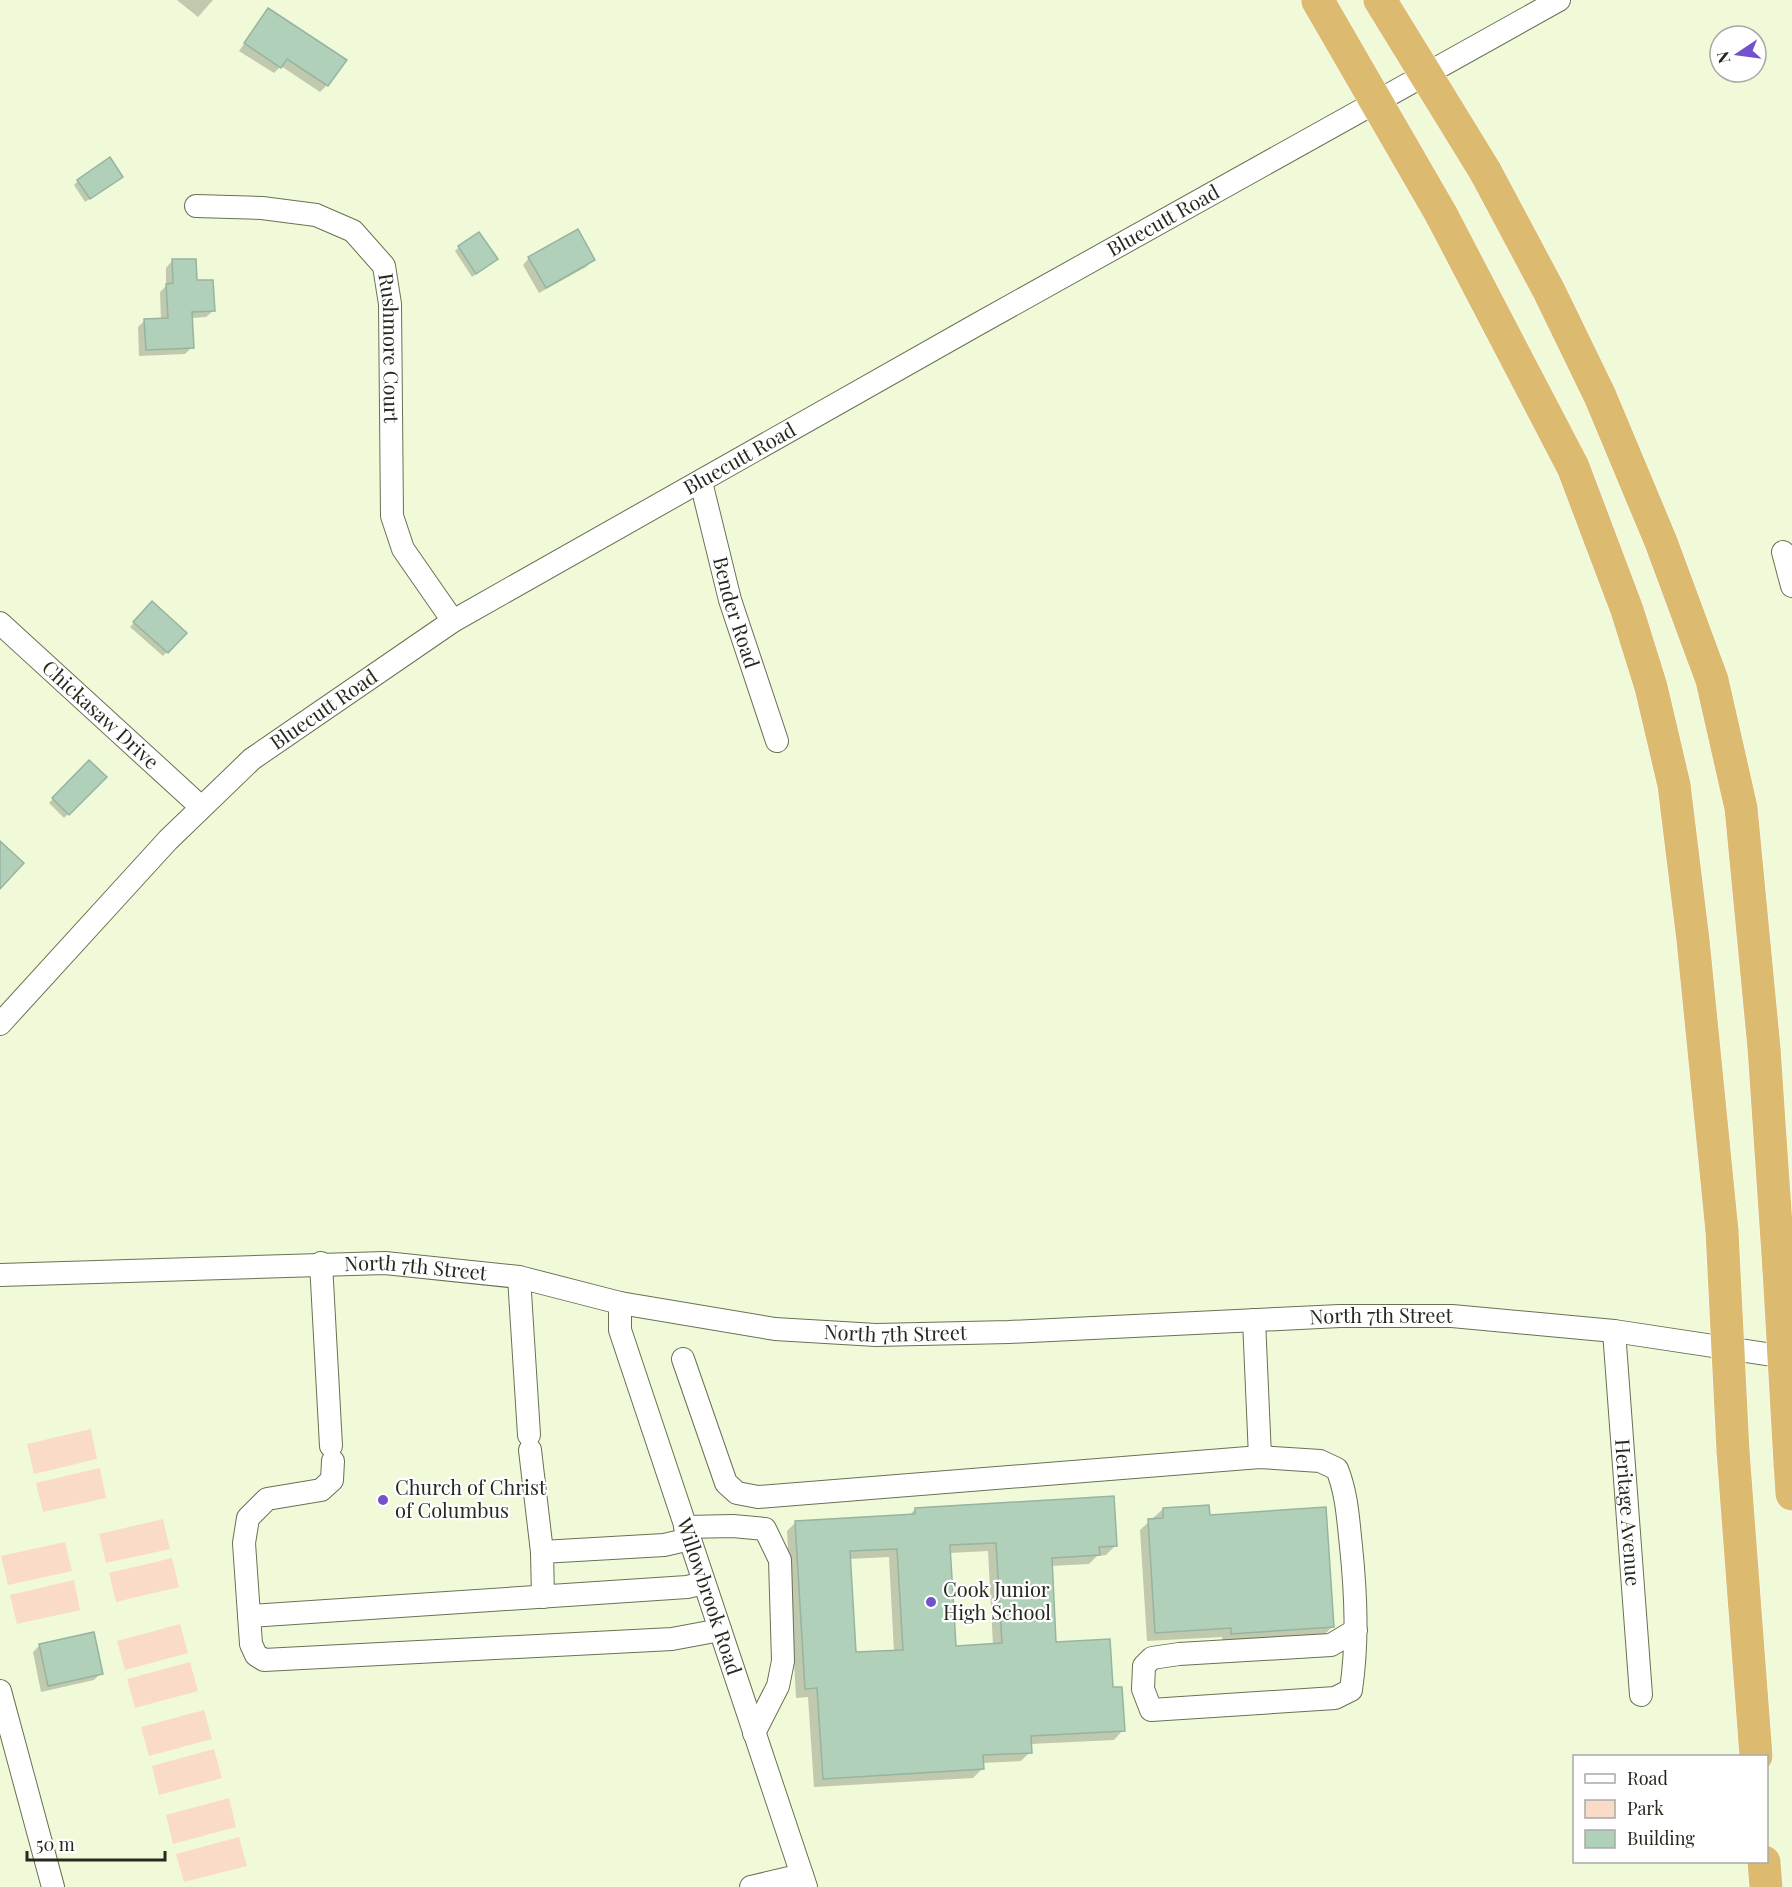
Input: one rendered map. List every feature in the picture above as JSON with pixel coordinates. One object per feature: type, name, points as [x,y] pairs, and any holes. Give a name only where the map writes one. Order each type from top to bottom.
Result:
[{"type":"highway","points":[[1318,0],[1441,214],[1573,467],[1627,610],[1651,687],[1674,785],[1693,940],[1722,1231],[1733,1451],[1756,1755]]},
{"type":"highway","points":[[1380,0],[1485,171],[1549,291],[1600,396],[1661,542],[1712,680],[1741,808],[1764,1048],[1791,1479]]},
{"type":"highway","points":[[1764,1863],[1766,1887]]},
{"type":"street","name":"Bluecutt Road","points":[[0,1024],[201,807],[252,759],[453,621],[988,318],[1559,0]]},
{"type":"street","name":"Rushmore Court","points":[[196,206],[262,208],[316,215],[353,231],[384,266],[390,304],[392,516],[403,549],[453,621]]},
{"type":"street","name":"Bender Road","points":[[701,482],[730,600],[777,741]]},
{"type":"street","points":[[1783,552],[1792,586]]},
{"type":"street","name":"Chickasaw Drive","points":[[0,623],[201,807]]},
{"type":"street","points":[[321,1263],[332,1480],[321,1490],[267,1499],[248,1518],[244,1543],[251,1644],[256,1655],[264,1660],[672,1639],[720,1630]]},
{"type":"street","name":"North 7th Street","points":[[0,1275],[321,1263],[385,1263],[519,1277],[620,1303],[775,1329],[876,1335],[1009,1332],[1340,1316],[1452,1316],[1614,1331],[1792,1358]]},
{"type":"street","points":[[519,1277],[530,1442],[542,1552],[543,1597]]},
{"type":"street","name":"Willowbrook Road","points":[[620,1303],[620,1330],[804,1881]]},
{"type":"street","points":[[1254,1320],[1260,1457]]},
{"type":"street","name":"Heritage Avenue","points":[[1614,1331],[1641,1695]]},
{"type":"street","points":[[683,1359],[726,1483],[737,1493],[758,1497],[1260,1457],[1320,1461],[1337,1469],[1345,1490],[1356,1593],[1356,1630],[1356,1654],[1351,1690],[1335,1698],[1151,1710],[1143,1689],[1144,1666],[1152,1658],[1179,1654],[1331,1645],[1356,1630]]},
{"type":"street","points":[[542,1552],[664,1545],[688,1533],[733,1526],[765,1529],[780,1560],[783,1661],[778,1686],[754,1733]]},
{"type":"street","points":[[249,1616],[687,1587],[704,1583]]},
{"type":"street","points":[[0,1691],[9,1760],[53,1887]]},
{"type":"street","points":[[751,1887],[804,1881]]},
{"type":"green space","points":[[91,1429],[97,1459],[34,1474],[27,1444]]},
{"type":"green space","points":[[100,1468],[106,1498],[43,1512],[36,1483]]},
{"type":"green space","points":[[163,1519],[170,1549],[106,1563],[99,1534]]},
{"type":"green space","points":[[65,1542],[72,1571],[8,1585],[1,1556]]},
{"type":"green space","points":[[172,1558],[179,1587],[116,1602],[109,1573]]},
{"type":"green space","points":[[74,1580],[80,1610],[17,1624],[10,1595]]},
{"type":"green space","points":[[180,1624],[188,1653],[125,1670],[117,1641]]},
{"type":"green space","points":[[190,1662],[198,1691],[135,1708],[127,1679]]},
{"type":"green space","points":[[204,1710],[212,1739],[149,1756],[141,1727]]},
{"type":"green space","points":[[214,1749],[222,1778],[159,1795],[152,1766]]},
{"type":"green space","points":[[229,1798],[236,1827],[173,1844],[166,1815]]},
{"type":"green space","points":[[239,1837],[247,1866],[184,1882],[176,1854]]},
{"type":"building","points":[[268,8],[347,60],[328,86],[287,59],[281,68],[244,43]]},
{"type":"building","points":[[110,157],[123,177],[90,199],[77,180]]},
{"type":"building","points":[[578,229],[595,260],[546,288],[528,257]]},
{"type":"building","points":[[479,232],[498,259],[476,274],[458,246]]},
{"type":"building","points":[[172,259],[196,259],[197,280],[213,280],[215,311],[192,312],[194,348],[146,350],[144,319],[168,318],[166,284],[173,283]]},
{"type":"building","points":[[152,601],[187,633],[168,653],[133,622]]},
{"type":"building","points":[[89,760],[107,777],[69,815],[52,798]]},
{"type":"building","points":[[0,841],[24,863],[0,889]]},
{"type":"building","points":[[1114,1496],[1117,1546],[1099,1547],[1100,1555],[1052,1558],[1056,1642],[1110,1639],[1113,1687],[1122,1687],[1125,1731],[1031,1736],[1032,1753],[983,1755],[984,1769],[823,1779],[817,1688],[805,1689],[795,1521],[915,1514],[915,1508]],"holes":[[[996,1543],[1002,1643],[956,1646],[950,1545]],[[897,1549],[903,1650],[856,1652],[850,1551]]]},
{"type":"building","points":[[1209,1505],[1210,1515],[1326,1507],[1334,1627],[1231,1634],[1231,1628],[1155,1633],[1148,1519],[1163,1518],[1163,1508]]},
{"type":"building","points":[[94,1632],[103,1674],[48,1686],[39,1644]]},
{"type":"place","name":"Church of Christ of Columbus","points":[[383,1500]]},
{"type":"place","name":"Cook Junior High School","points":[[931,1602]]}]
